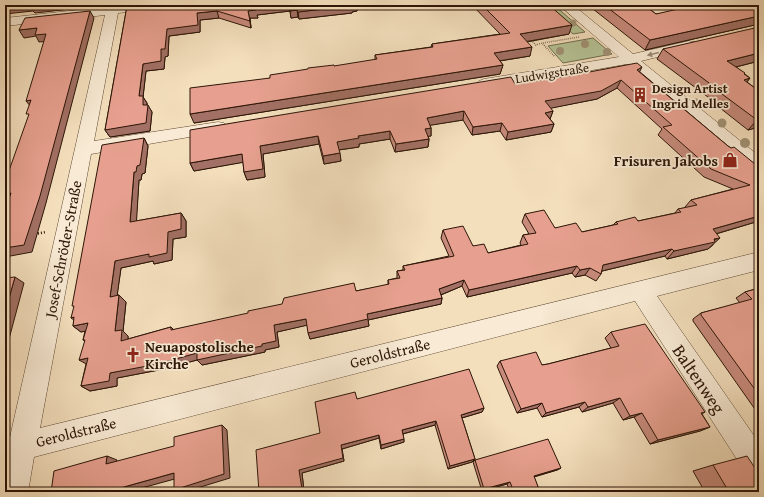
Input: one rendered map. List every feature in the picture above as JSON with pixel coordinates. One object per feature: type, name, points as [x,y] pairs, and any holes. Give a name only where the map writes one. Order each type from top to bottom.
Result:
[{"type":"street","points":[[5,22],[112,8],[158,5]]},
{"type":"street","points":[[565,5],[759,166]]},
{"type":"street","name":"Josef-Schröder-Straße","points":[[13,492],[112,8]]},
{"type":"street","name":"Ludwigstraße","points":[[471,86],[631,59],[700,43]]},
{"type":"street","points":[[83,149],[229,125]]},
{"type":"street","name":"Geroldstraße","points":[[22,446],[759,261]]},
{"type":"street","name":"Baltenweg","points":[[640,290],[759,468]]},
{"type":"path","points":[[525,34],[536,45],[600,33]]},
{"type":"path","points":[[542,44],[559,60]]},
{"type":"path","points":[[33,234],[68,228]]},
{"type":"green space","points":[[539,5],[554,5],[585,32],[573,34]]},
{"type":"green space","points":[[593,38],[612,54],[563,63],[548,46]]},
{"type":"building","points":[[5,5],[21,5],[5,7]]},
{"type":"building","points":[[31,5],[45,5],[30,7]]},
{"type":"building","points":[[283,5],[256,8],[256,10],[248,11],[250,21],[217,11],[197,13],[198,25],[167,29],[165,49],[161,49],[161,61],[143,64],[139,96],[143,96],[143,105],[148,105],[146,123],[105,130],[127,6]]},
{"type":"building","points":[[289,5],[352,6],[298,12],[297,10],[290,11]]},
{"type":"building","points":[[482,5],[549,5],[572,25],[520,34],[532,47],[494,53],[503,65],[190,114],[190,88],[270,78],[270,75],[308,68],[334,66],[377,59],[375,55],[433,47],[432,44],[510,33]]},
{"type":"building","points":[[604,5],[644,5],[656,14],[696,5],[759,5],[759,16],[650,40]]},
{"type":"building","points":[[90,11],[40,196],[24,245],[5,248],[5,210],[11,193],[5,194],[5,182],[29,114],[26,114],[31,100],[26,101],[46,34],[35,35],[37,28],[19,30],[25,18]]},
{"type":"building","points":[[759,27],[759,53],[727,61],[745,73],[744,74],[750,78],[744,80],[759,91],[759,119],[757,120],[663,49]]},
{"type":"building","points":[[637,63],[642,67],[637,70],[728,146],[731,148],[734,147],[755,164],[759,163],[759,216],[713,229],[720,238],[714,239],[715,242],[674,251],[672,249],[603,265],[601,274],[590,268],[580,270],[577,266],[469,290],[464,280],[439,289],[442,298],[367,314],[368,319],[308,333],[306,319],[274,325],[276,341],[262,344],[262,346],[197,360],[197,353],[158,364],[110,373],[109,381],[81,386],[88,358],[79,360],[88,323],[73,326],[74,317],[71,318],[74,306],[72,306],[102,145],[144,138],[140,165],[137,166],[136,172],[134,172],[130,222],[181,213],[181,229],[168,232],[167,253],[149,257],[149,254],[115,261],[110,297],[119,295],[115,331],[122,330],[121,341],[171,327],[171,330],[248,313],[248,311],[282,304],[284,298],[354,283],[356,291],[389,284],[388,280],[400,278],[397,271],[405,270],[403,266],[454,256],[443,230],[463,226],[473,246],[484,244],[488,253],[528,244],[523,235],[536,233],[525,214],[544,210],[555,228],[576,223],[582,232],[618,224],[616,222],[635,217],[638,221],[681,212],[678,209],[697,205],[691,200],[750,185],[711,169],[663,127],[672,125],[621,80],[601,91],[545,101],[553,111],[545,113],[554,124],[508,132],[502,123],[473,127],[464,111],[427,118],[431,128],[425,129],[429,139],[396,144],[390,131],[358,136],[359,138],[337,142],[340,153],[323,156],[318,136],[260,146],[263,169],[244,172],[242,154],[190,163],[190,130],[511,77],[515,84]]},
{"type":"building","points":[[15,277],[5,312],[5,278]]},
{"type":"building","points":[[759,288],[759,395],[701,313],[752,299],[745,292]]},
{"type":"building","points":[[645,324],[705,412],[701,413],[710,427],[658,440],[642,413],[630,416],[620,398],[588,407],[585,402],[546,413],[542,403],[521,409],[500,361],[536,352],[542,365],[619,346],[611,332]]},
{"type":"building","points":[[469,369],[484,408],[461,415],[475,459],[450,466],[436,421],[402,430],[404,439],[381,445],[379,435],[341,445],[343,458],[299,470],[302,489],[292,492],[259,492],[256,450],[320,433],[315,402],[355,392],[357,399]]},
{"type":"building","points":[[222,425],[224,474],[174,490],[174,473],[106,492],[51,492],[54,471],[107,456],[106,464],[174,446],[174,437]]},
{"type":"building","points":[[548,439],[561,468],[534,476],[540,492],[514,492],[510,482],[484,489],[475,460]]},
{"type":"building","points":[[747,456],[759,474],[759,492],[729,492],[713,465]]},
{"type":"place","name":"Design Artist Ingrid Melles","points":[[640,95]]},
{"type":"place","name":"Frisuren Jakobs","points":[[730,160]]},
{"type":"place","name":"Neuapostolische Kirche","points":[[133,355]]}]
